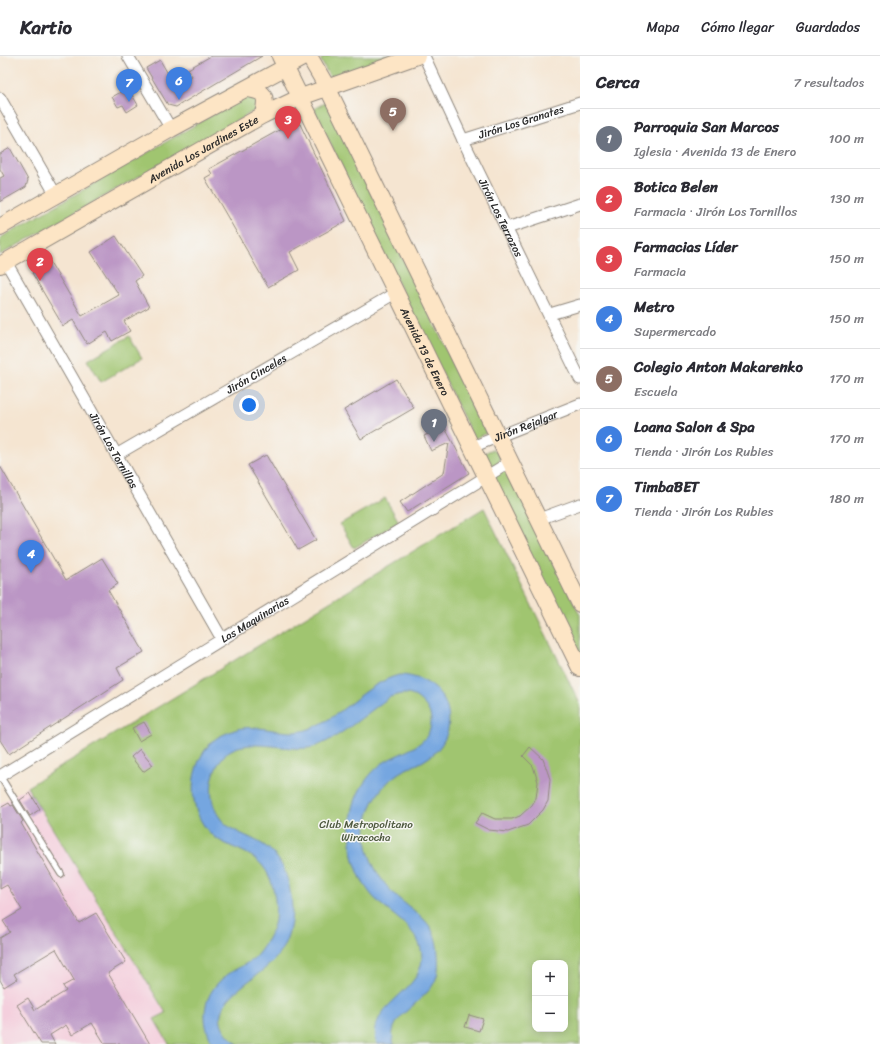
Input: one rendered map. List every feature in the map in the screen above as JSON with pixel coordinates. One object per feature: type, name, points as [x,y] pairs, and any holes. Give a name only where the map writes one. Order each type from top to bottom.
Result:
[{"type":"main road","points":[[0,227],[171,129],[246,89],[283,61],[306,56]]},
{"type":"main road","points":[[309,56],[327,87],[580,604]]},
{"type":"main road","name":"Avenida Los Jardines Este","points":[[3,264],[263,115],[301,96],[416,56]]},
{"type":"main road","name":"Avenida 13 de Enero","points":[[283,61],[580,668]]},
{"type":"main road","points":[[246,89],[257,90],[263,94],[266,102],[263,115]]},
{"type":"street","points":[[128,56],[171,129]]},
{"type":"street","name":"Jirón Los Terrazos","points":[[424,56],[463,140],[550,314],[580,379]]},
{"type":"street","points":[[0,98],[56,195]]},
{"type":"street","name":"Jirón Los Granates","points":[[463,140],[580,103]]},
{"type":"street","points":[[507,228],[580,204]]},
{"type":"street","name":"Jirón Los Tornillos","points":[[3,264],[116,455],[222,640]]},
{"type":"street","name":"Jirón Cinceles","points":[[116,455],[397,292]]},
{"type":"street","points":[[550,314],[580,304]]},
{"type":"street","name":"Jirón Rejalgar","points":[[472,447],[580,404]]},
{"type":"street","name":"Las Maquinarias","points":[[0,776],[510,462]]},
{"type":"street","points":[[539,519],[580,504]]},
{"type":"lane","points":[[0,776],[61,874]]},
{"type":"shaded area","points":[[27,787],[166,1013],[155,1019],[169,1044],[2,1044],[0,1036],[0,804]]},
{"type":"green space","points":[[327,56],[390,56],[330,77],[321,61],[321,59]]},
{"type":"green space","points":[[247,95],[252,95],[258,101],[256,110],[0,255],[0,238]]},
{"type":"green space","points":[[327,102],[487,433],[474,439],[315,112],[315,108]]},
{"type":"green space","points":[[129,336],[142,358],[101,382],[88,360]]},
{"type":"green space","points":[[492,450],[498,452],[500,458],[498,464],[492,466],[486,464],[484,458],[486,452]]},
{"type":"green space","points":[[504,470],[511,473],[580,615],[580,658],[493,481],[495,475]]},
{"type":"green space","points":[[385,498],[399,522],[354,548],[340,524]]},
{"type":"green space","name":"Club Metropolitano Wiracocha","points":[[484,508],[580,704],[580,1044],[169,1044],[154,1019],[166,1013],[27,787]]},
{"type":"water","points":[[399,675],[417,678],[433,686],[437,690],[446,704],[449,722],[448,731],[440,747],[433,754],[422,762],[399,773],[377,795],[367,820],[366,841],[368,851],[376,871],[382,880],[396,896],[424,919],[432,930],[438,949],[438,970],[435,981],[429,991],[396,1023],[393,1033],[394,1044],[377,1044],[375,1030],[379,1019],[386,1009],[413,981],[419,970],[422,958],[420,947],[410,929],[377,901],[364,884],[355,865],[351,845],[351,824],[353,806],[361,787],[369,776],[386,761],[420,743],[426,737],[430,729],[431,719],[428,709],[424,704],[413,695],[400,694],[390,697],[350,727],[318,746],[308,748],[262,745],[239,747],[230,751],[222,758],[217,766],[212,784],[213,803],[216,811],[228,826],[258,841],[274,854],[282,866],[288,880],[292,908],[288,935],[279,954],[265,968],[241,987],[223,1008],[221,1019],[225,1031],[238,1044],[213,1044],[206,1025],[205,1016],[208,998],[219,982],[230,973],[253,959],[260,951],[270,936],[274,925],[276,906],[272,884],[262,865],[245,852],[213,836],[204,826],[198,814],[194,802],[194,775],[204,751],[217,738],[241,728],[251,727],[290,732],[300,732],[309,729],[332,717],[364,693],[386,679]]},
{"type":"building","points":[[211,56],[262,56],[176,107],[168,105],[146,68],[160,60],[175,86],[192,76],[188,69]]},
{"type":"building","points":[[128,88],[138,105],[127,112],[123,105],[118,107],[112,97]]},
{"type":"building","points":[[292,123],[300,124],[346,221],[290,252],[299,270],[268,287],[205,178],[212,174],[209,169]]},
{"type":"building","points":[[10,148],[28,180],[26,187],[0,202],[0,178],[4,176],[0,169],[0,154]]},
{"type":"building","points":[[116,236],[142,276],[135,281],[149,307],[124,321],[130,331],[112,341],[107,332],[87,344],[73,320],[63,326],[32,273],[50,262],[82,316],[119,295],[91,252]]},
{"type":"building","points":[[396,379],[414,408],[361,439],[344,410]]},
{"type":"building","points":[[444,426],[469,473],[407,512],[400,502],[444,473],[449,443],[431,451],[424,436]]},
{"type":"building","points":[[266,455],[316,540],[298,550],[248,465]]},
{"type":"building","points":[[0,466],[66,580],[102,558],[118,584],[108,590],[144,652],[117,668],[123,680],[9,754],[0,740]]},
{"type":"building","points":[[144,722],[151,734],[139,741],[132,728]]},
{"type":"building","points":[[530,747],[543,759],[550,779],[548,801],[543,810],[528,825],[508,832],[489,830],[475,823],[482,813],[495,819],[512,819],[520,816],[532,805],[536,798],[538,782],[533,766],[523,756]]},
{"type":"building","points":[[140,749],[153,765],[143,772],[131,757]]},
{"type":"building","points":[[30,793],[40,809],[30,816],[20,800]]},
{"type":"building","points":[[9,803],[11,806],[13,805],[23,821],[21,823],[79,923],[96,913],[126,962],[108,973],[150,1044],[105,1044],[92,1023],[72,1035],[66,1025],[50,1035],[55,1044],[41,1044],[17,1005],[28,998],[35,1010],[66,991],[63,986],[74,980],[56,949],[14,974],[17,979],[4,987],[0,980],[0,938],[10,932],[3,921],[22,910],[7,885],[0,889],[0,808]]},
{"type":"building","points":[[469,1015],[483,1019],[479,1031],[465,1027]]},
{"type":"place","name":"Loana Salon & Spa","points":[[179,100]]},
{"type":"place","name":"TimbaBET","points":[[129,102]]},
{"type":"place","name":"Colegio Anton Makarenko","points":[[393,131]]},
{"type":"place","name":"Farmacias Líder","points":[[288,139]]},
{"type":"place","name":"Botica Belen","points":[[40,281]]},
{"type":"place","name":"Parroquia San Marcos","points":[[434,442]]},
{"type":"place","name":"Metro","points":[[31,573]]}]
